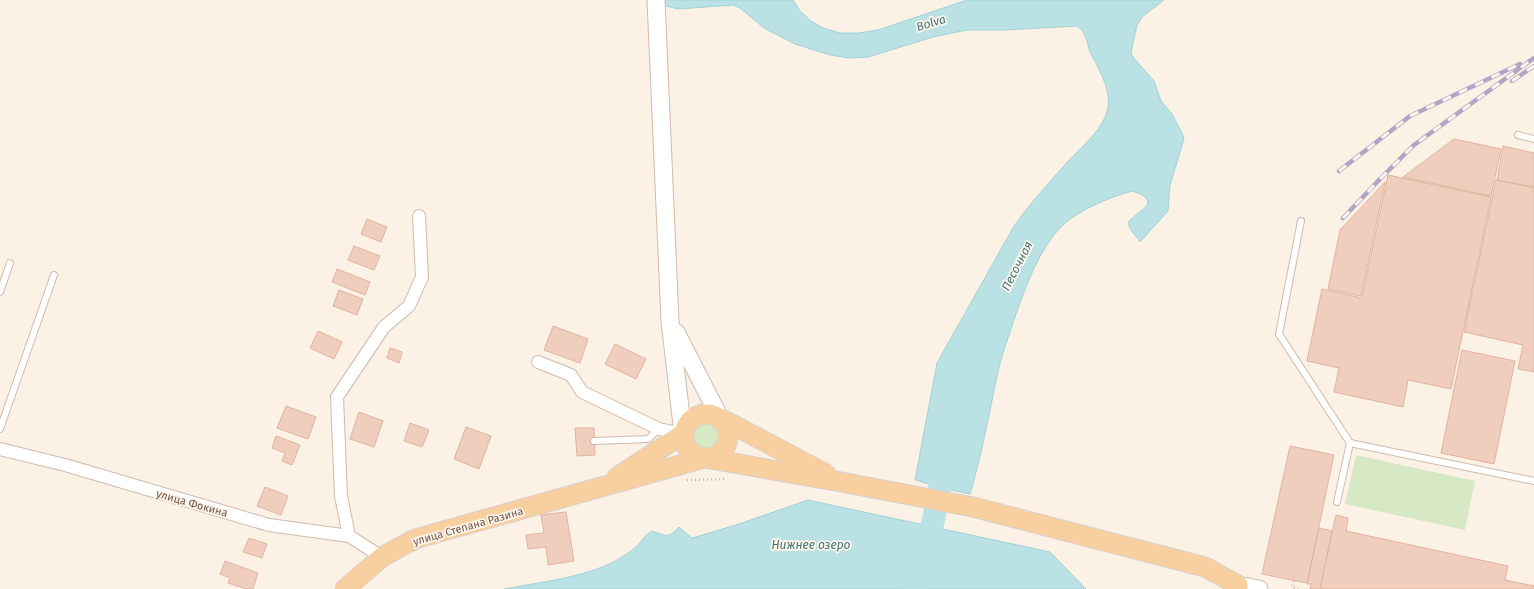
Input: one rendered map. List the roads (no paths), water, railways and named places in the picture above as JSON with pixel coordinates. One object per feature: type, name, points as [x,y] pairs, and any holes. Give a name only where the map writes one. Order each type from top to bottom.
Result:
[{"type":"main road","points":[[656,0],[660,122],[670,321],[684,441],[691,453],[705,458],[973,507],[1205,567],[1238,587],[1259,589]]},
{"type":"main road","points":[[670,321],[727,430],[727,444],[718,455],[712,458],[705,458]]},
{"type":"main road","points":[[603,487],[683,434],[688,421],[700,414],[707,413],[720,418],[841,482]]},
{"type":"main road","name":"улица Степана Разина","points":[[345,589],[382,557],[416,539],[705,458]]},
{"type":"street","points":[[349,536],[341,496],[337,397],[384,327],[409,306],[422,278],[419,216]]},
{"type":"street","points":[[538,362],[571,375],[582,392],[659,429],[683,434]]},
{"type":"street","name":"улица Фокина","points":[[0,449],[65,465],[269,525],[349,536],[382,557]]},
{"type":"lane","points":[[1518,135],[1534,138]]},
{"type":"lane","points":[[1301,221],[1280,334],[1350,443],[1337,502]]},
{"type":"lane","points":[[0,292],[10,263]]},
{"type":"lane","points":[[0,429],[54,275]]},
{"type":"lane","points":[[594,441],[648,439],[659,429]]},
{"type":"lane","points":[[1350,443],[1534,481]]},
{"type":"water","name":"Bolva","points":[[656,0],[793,0],[800,11],[811,21],[823,28],[840,33],[859,33],[878,30],[967,0],[1164,0],[1142,17],[1137,25],[1131,52],[1132,56],[1154,81],[1161,101],[1172,114],[1184,139],[1170,185],[1168,211],[1140,242],[1129,227],[1129,221],[1147,206],[1148,201],[1143,195],[1132,191],[1084,210],[1067,222],[1052,237],[1039,257],[1029,280],[1004,350],[982,449],[970,494],[915,480],[937,363],[1014,226],[1044,188],[1096,132],[1106,116],[1109,101],[1108,95],[1102,75],[1091,54],[1084,33],[1077,26],[1006,30],[967,30],[933,37],[868,57],[849,58],[830,55],[795,44],[764,28],[740,8],[733,5],[678,9],[662,5]]},
{"type":"water","name":"Нижнее озеро","points":[[808,500],[1050,552],[1086,589],[504,589],[565,578],[610,564],[628,553],[652,531],[663,535],[669,535],[679,527],[692,538],[739,524]]},
{"type":"waterway","name":"Песочная","points":[[915,589],[923,572],[946,457]]},
{"type":"railway","points":[[1343,218],[1414,145],[1534,58]]},
{"type":"railway","points":[[1339,171],[1410,116],[1520,64]]},
{"type":"railway","points":[[1512,81],[1534,66]]}]
